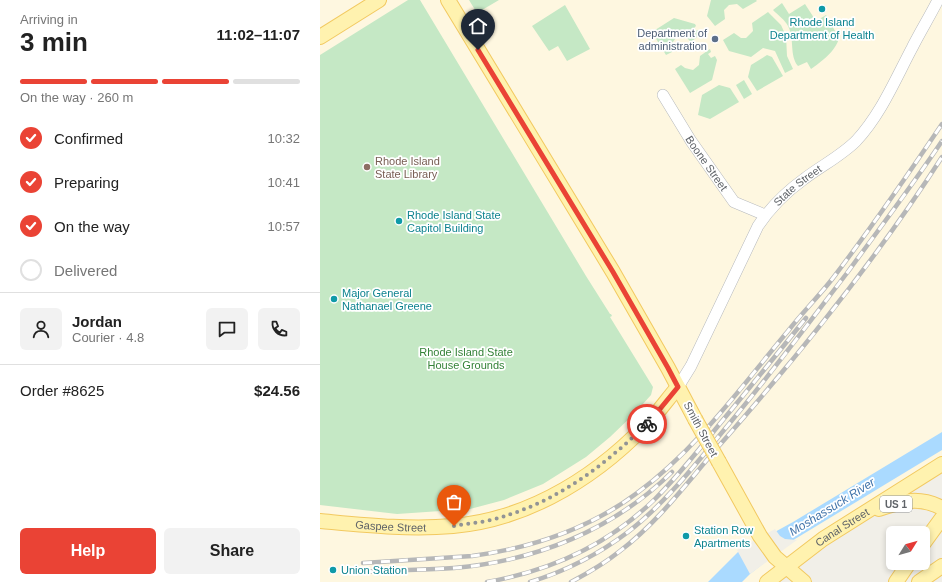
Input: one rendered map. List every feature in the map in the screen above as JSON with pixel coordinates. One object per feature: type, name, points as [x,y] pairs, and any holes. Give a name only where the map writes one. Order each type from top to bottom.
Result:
[{"type":"main road","points":[[320,37],[379,0]]},
{"type":"main road","name":"Smith Street","points":[[448,0],[613,272],[668,368],[718,462],[760,536],[775,557],[804,582]]},
{"type":"main road","name":"Gaspee Street","points":[[320,521],[422,528],[454,526],[487,521],[520,511],[574,484],[599,468],[655,415],[678,387]]},
{"type":"main road","name":"Canal Street","points":[[766,582],[823,539],[942,464]]},
{"type":"main road","name":"US 1","points":[[852,521],[875,511],[909,501],[921,500],[942,508]]},
{"type":"main road","points":[[930,534],[942,518]]},
{"type":"main road","points":[[920,582],[942,566]]},
{"type":"main road","points":[[896,582],[904,570]]},
{"type":"street","name":"State Street","points":[[678,387],[691,366],[758,226],[765,215],[784,195],[855,142],[870,124],[887,98],[938,0]]},
{"type":"street","name":"Boone Street","points":[[663,96],[689,137],[734,202],[765,215]]},
{"type":"shaded area","points":[[320,0],[942,0],[942,471],[767,582],[320,582]]},
{"type":"green space","name":"Rhode Island State House Grounds","points":[[408,0],[420,0],[586,276],[611,314],[612,316],[610,317],[653,387],[651,395],[610,437],[586,457],[543,484],[504,500],[470,509],[397,514],[320,505],[320,55]]},
{"type":"green space","points":[[469,0],[499,0],[477,13]]},
{"type":"green space","points":[[711,0],[757,1],[743,9],[737,4],[729,5],[724,10],[725,19],[715,26],[707,16]]},
{"type":"green space","points":[[782,3],[789,14],[805,4],[816,21],[826,15],[839,38],[831,52],[811,69],[807,62],[798,66],[795,62],[788,26],[773,10]]},
{"type":"green space","points":[[565,5],[590,49],[567,61],[558,46],[549,51],[532,26]]},
{"type":"green space","points":[[768,12],[781,25],[786,36],[787,56],[793,69],[785,73],[775,51],[763,48],[751,57],[729,51],[723,40],[734,33],[741,38],[746,38],[753,31],[752,23]]},
{"type":"green space","points":[[674,18],[695,24],[695,31],[698,30],[701,34],[691,42],[684,35],[676,38],[672,43],[672,52],[666,55],[652,32]]},
{"type":"green space","points":[[710,49],[711,52],[708,54],[711,58],[715,56],[717,60],[712,80],[690,93],[675,69],[681,65],[685,68],[693,70],[699,65],[700,56]]},
{"type":"green space","points":[[767,55],[772,57],[783,76],[757,91],[748,77],[751,65]]},
{"type":"green space","points":[[744,80],[752,94],[744,99],[736,85]]},
{"type":"green space","points":[[719,85],[730,88],[739,102],[710,119],[698,115],[702,95]]},
{"type":"water","name":"Moshassuck River","points":[[942,432],[942,450],[795,539],[742,582],[708,582],[738,552],[793,522]]},
{"type":"pier","points":[[775,529],[780,536],[785,539],[797,540],[750,574],[737,550]]},
{"type":"railway","points":[[363,563],[472,556],[516,548],[559,535],[579,527],[619,506],[637,493],[659,476],[699,437],[793,324],[828,285],[875,221],[942,124]]},
{"type":"railway","points":[[530,582],[556,573],[606,548],[628,532],[656,508],[694,467],[789,349],[847,273],[942,141]]},
{"type":"railway","points":[[571,582],[608,560],[635,539],[675,498],[783,371],[839,302],[892,231],[942,157]]},
{"type":"railway","points":[[487,582],[533,571],[556,563],[598,542],[637,515],[655,499],[688,463],[806,318]]},
{"type":"railway","points":[[363,572],[454,568],[514,558],[543,550],[572,539],[599,526],[625,510],[672,472]]},
{"type":"way so far","points":[[454,526],[487,521],[520,511],[544,500],[574,484],[599,468],[647,424]]},
{"type":"place","name":"Rhode Island Department of Health","points":[[822,9]]},
{"type":"place","name":"Department of administration","points":[[715,39]]},
{"type":"place","name":"Rhode Island State Library","points":[[367,167]]},
{"type":"place","name":"Rhode Island State Capitol Building","points":[[399,221]]},
{"type":"place","name":"Major General Nathanael Greene","points":[[334,299]]},
{"type":"place","name":"Station Row Apartments","points":[[686,536]]},
{"type":"place","name":"Union Station","points":[[333,570]]},
{"type":"route","points":[[478,50],[613,272],[678,387],[647,424]]}]
